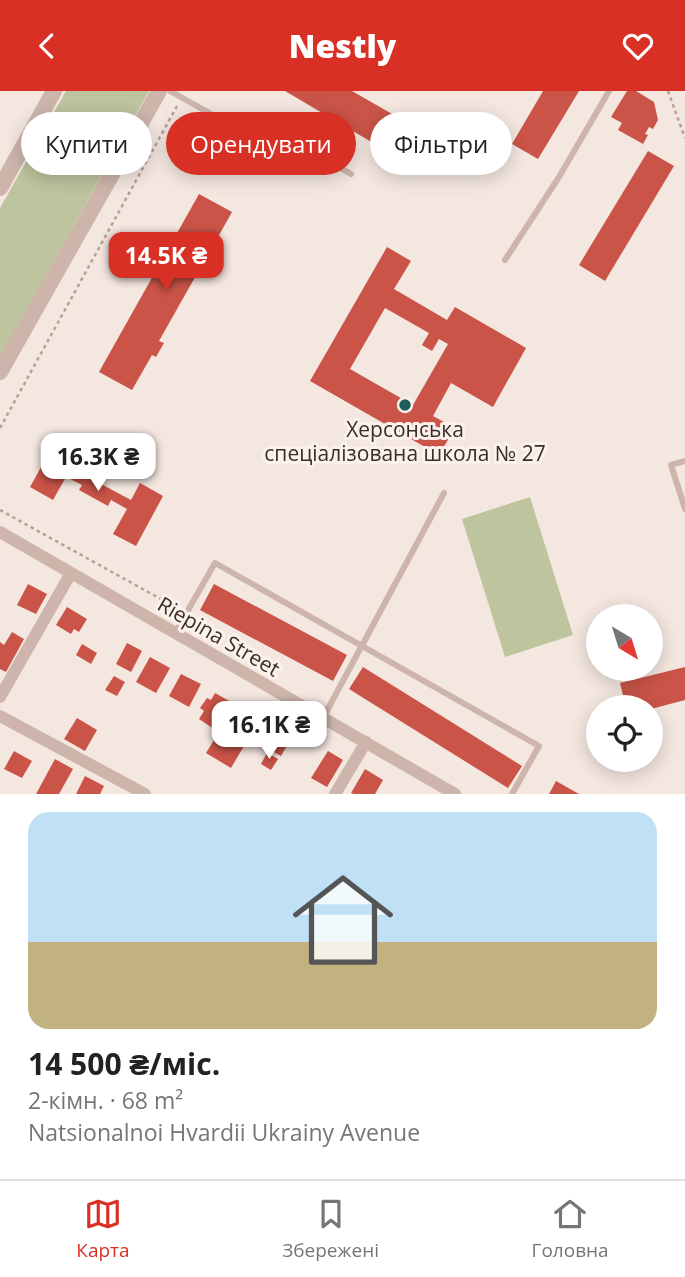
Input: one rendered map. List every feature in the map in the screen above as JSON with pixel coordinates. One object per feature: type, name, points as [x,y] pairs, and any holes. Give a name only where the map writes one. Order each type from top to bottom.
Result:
[{"type":"street","points":[[0,188],[54,91]]},
{"type":"street","points":[[0,372],[159,91]]},
{"type":"street","name":"Riepina Street","points":[[0,532],[455,794]]},
{"type":"street","points":[[0,697],[71,573]]},
{"type":"street","points":[[0,716],[145,794]]},
{"type":"street","points":[[335,794],[366,741]]},
{"type":"lane","points":[[170,91],[208,112]]},
{"type":"lane","points":[[505,260],[610,91]]},
{"type":"lane","points":[[685,461],[671,465],[685,509]]},
{"type":"lane","points":[[323,717],[444,493]]},
{"type":"lane","points":[[175,633],[215,563],[539,746],[512,794]]},
{"type":"path","points":[[668,91],[685,138]]},
{"type":"path","points":[[0,428],[182,97]]},
{"type":"path","points":[[0,510],[186,613]]},
{"type":"green space","points":[[66,91],[149,91],[137,112],[54,112]]},
{"type":"green space","points":[[21,171],[21,175],[102,175],[0,357],[0,208]]},
{"type":"green space","points":[[530,497],[573,635],[505,657],[462,519]]},
{"type":"building","points":[[285,91],[352,91],[389,112],[370,112],[370,141],[356,133],[356,112],[321,112]]},
{"type":"building","points":[[543,91],[579,91],[538,159],[512,144]]},
{"type":"building","points":[[627,91],[636,91],[654,102],[658,120],[653,129],[649,127],[643,144],[618,130],[622,123],[611,117]]},
{"type":"building","points":[[648,151],[674,166],[605,281],[579,265]]},
{"type":"building","points":[[199,194],[232,212],[213,246],[219,249],[209,267],[203,263],[159,341],[164,343],[156,357],[152,355],[132,390],[99,372]]},
{"type":"building","points":[[387,247],[411,261],[394,289],[447,320],[455,307],[526,348],[493,407],[451,383],[433,416],[455,428],[439,455],[310,381]],"holes":[[[385,308],[429,333],[422,345],[432,351],[439,339],[448,344],[413,405],[350,369]]]},
{"type":"building","points":[[55,442],[78,455],[71,468],[131,500],[140,483],[163,496],[136,546],[113,534],[127,509],[111,500],[108,506],[79,490],[82,485],[66,477],[53,500],[30,487]]},
{"type":"building","points":[[28,584],[47,594],[36,614],[17,605]]},
{"type":"building","points":[[214,584],[347,655],[333,681],[200,610]]},
{"type":"building","points":[[67,607],[87,619],[79,632],[74,629],[71,634],[56,625]]},
{"type":"building","points":[[12,632],[24,639],[6,672],[0,669],[0,642],[4,645]]},
{"type":"building","points":[[127,643],[142,651],[131,672],[116,664]]},
{"type":"building","points":[[82,644],[97,653],[91,664],[76,655]]},
{"type":"building","points":[[150,657],[170,668],[156,693],[136,682]]},
{"type":"building","points":[[363,667],[522,766],[508,788],[349,689]]},
{"type":"building","points":[[685,667],[685,700],[663,706],[663,695],[623,695],[620,683],[663,681],[663,672]]},
{"type":"building","points":[[181,674],[201,684],[189,707],[169,696]]},
{"type":"building","points":[[114,676],[125,682],[117,696],[105,690]]},
{"type":"building","points":[[215,693],[231,702],[214,729],[199,719],[204,711],[200,708],[207,698],[211,700]]},
{"type":"building","points":[[240,711],[246,716],[249,711],[260,719],[249,736],[231,725]]},
{"type":"building","points":[[77,718],[97,730],[85,751],[64,739]]},
{"type":"building","points":[[271,722],[293,735],[281,756],[259,744]]},
{"type":"building","points":[[219,732],[244,746],[231,768],[206,753]]},
{"type":"building","points":[[14,751],[32,761],[22,778],[4,769]]},
{"type":"building","points":[[328,751],[343,760],[327,787],[311,778]]},
{"type":"building","points":[[267,753],[278,759],[271,770],[261,764]]},
{"type":"building","points":[[55,759],[73,769],[59,794],[36,794]]},
{"type":"building","points":[[365,769],[383,780],[375,794],[351,793]]},
{"type":"building","points":[[85,776],[104,786],[100,794],[76,794]]},
{"type":"building","points":[[556,781],[579,794],[549,794]]},
{"type":"place","name":"Херсонська спеціалізована школа № 27","points":[[405,405]]}]
